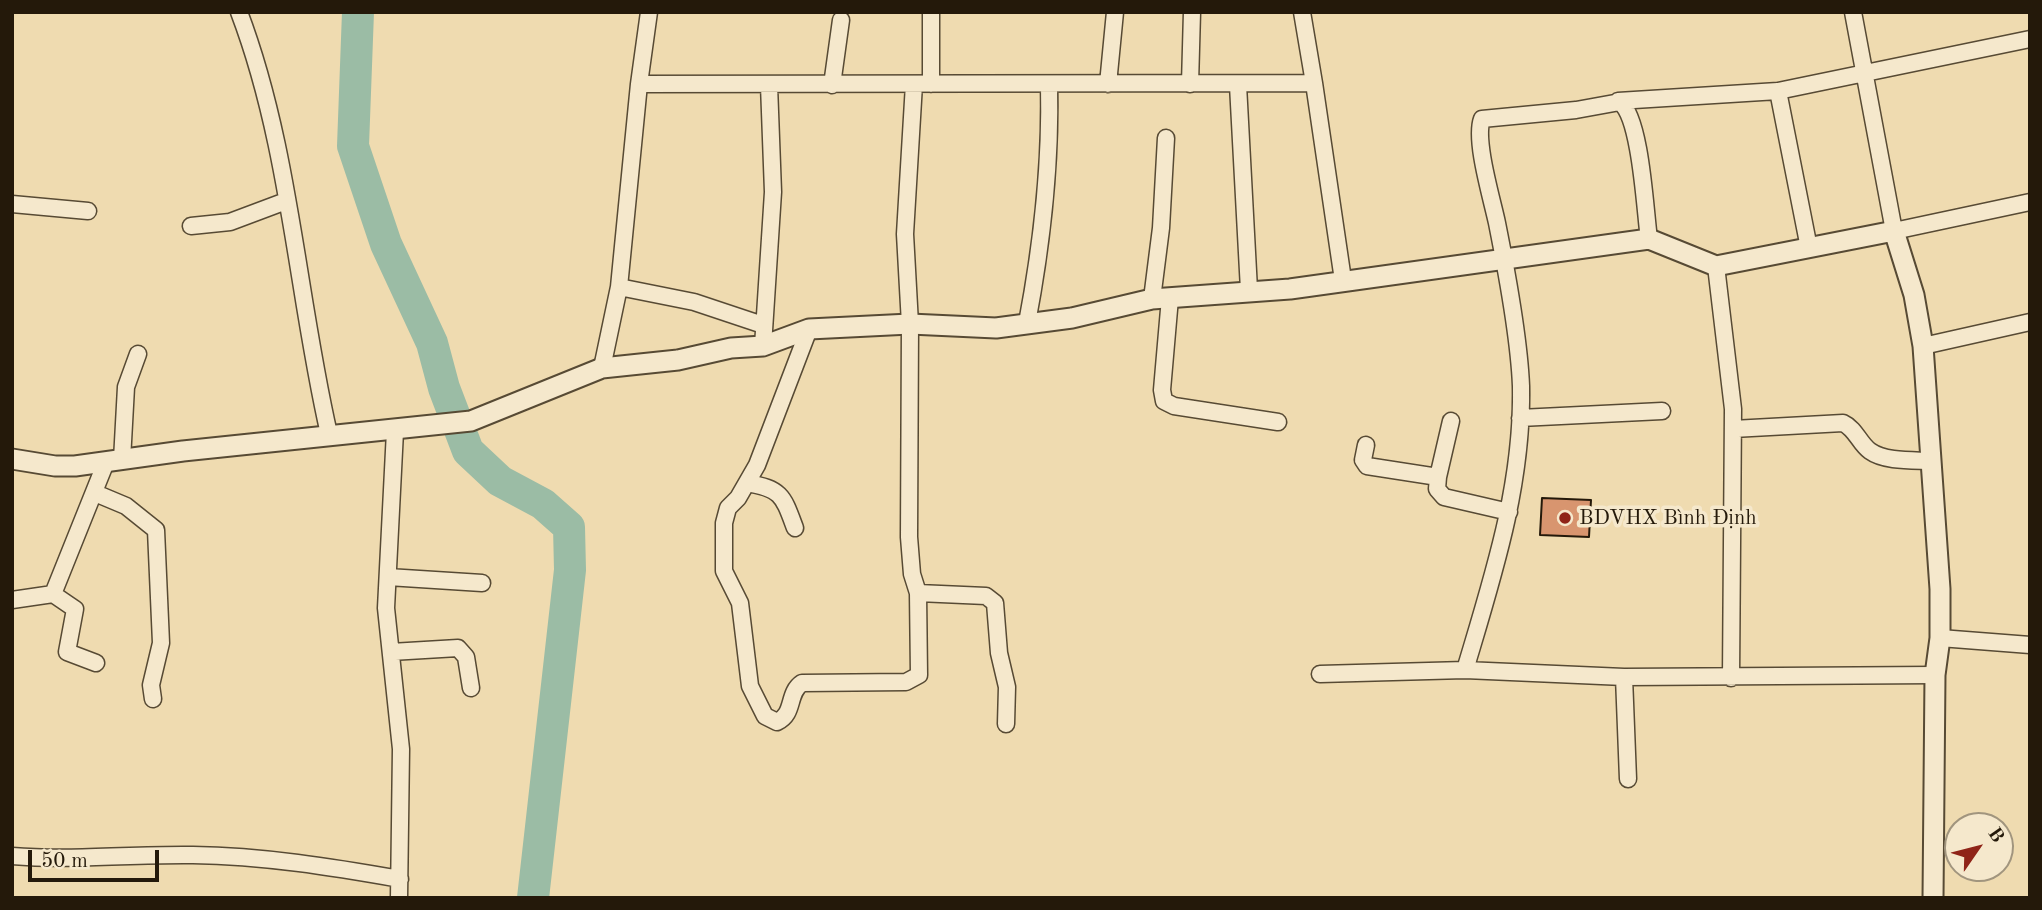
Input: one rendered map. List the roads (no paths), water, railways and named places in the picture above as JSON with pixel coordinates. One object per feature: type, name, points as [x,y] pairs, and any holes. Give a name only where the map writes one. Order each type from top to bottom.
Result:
[{"type":"street","points":[[239,12],[251,43],[286,201],[312,360],[329,434]]},
{"type":"street","points":[[602,368],[619,288],[639,83],[649,12]]},
{"type":"street","points":[[931,12],[931,85]]},
{"type":"street","points":[[1108,84],[1115,12]]},
{"type":"street","points":[[1190,84],[1192,12]]},
{"type":"street","points":[[1302,12],[1343,280]]},
{"type":"street","points":[[1853,12],[1894,231],[1914,295],[1923,346],[1932,461],[1940,639],[1935,675],[1933,898]]},
{"type":"street","points":[[832,85],[841,20]]},
{"type":"street","points":[[1465,670],[1509,512],[1520,448],[1521,383],[1503,258],[1481,140],[1482,119],[1576,110],[1618,101],[1778,91],[2030,39]]},
{"type":"street","points":[[639,83],[1314,83]]},
{"type":"street","points":[[809,329],[747,484],[726,513],[724,571],[740,603],[752,692],[771,722],[783,720],[791,704],[794,689],[802,683],[906,682],[917,678],[918,593],[912,574],[909,537],[910,324],[905,234],[914,84]]},
{"type":"street","points":[[763,346],[774,181],[769,85]]},
{"type":"street","points":[[1027,323],[1043,230],[1049,145],[1049,85]]},
{"type":"street","points":[[1238,85],[1249,290]]},
{"type":"street","points":[[1778,91],[1809,248]]},
{"type":"street","points":[[1618,101],[1628,108],[1633,128],[1649,239]]},
{"type":"street","points":[[1166,138],[1161,228],[1164,401],[1174,406],[1278,422]]},
{"type":"street","points":[[191,226],[230,222],[286,201]]},
{"type":"street","points":[[12,459],[55,466],[329,434],[395,431],[471,421],[602,368],[678,360],[731,348],[763,346],[809,329],[910,324],[982,329],[1072,318],[1161,299],[1249,290],[1290,289],[1649,239],[1716,266],[2030,202]]},
{"type":"street","points":[[12,204],[88,211]]},
{"type":"street","points":[[1716,266],[1729,363],[1732,429],[1731,678]]},
{"type":"street","points":[[619,288],[694,302],[763,325]]},
{"type":"street","points":[[1923,346],[2030,322]]},
{"type":"street","points":[[53,594],[95,493],[114,461],[126,387],[138,354]]},
{"type":"street","points":[[1520,418],[1662,411]]},
{"type":"street","points":[[1451,421],[1437,489],[1444,496],[1509,512]]},
{"type":"street","points":[[1732,429],[1843,423],[1849,426],[1871,452],[1880,456],[1932,461]]},
{"type":"street","points":[[395,431],[386,608],[401,749],[399,898]]},
{"type":"street","points":[[1366,445],[1363,460],[1367,466],[1438,477]]},
{"type":"street","points":[[747,484],[767,487],[779,494],[795,528]]},
{"type":"street","points":[[95,493],[126,506],[156,530],[161,634],[150,690],[153,699]]},
{"type":"street","points":[[388,577],[482,583]]},
{"type":"street","points":[[918,593],[986,596],[995,603],[999,653],[1007,687],[1006,724]]},
{"type":"street","points":[[12,600],[53,594],[75,609],[67,652],[96,663]]},
{"type":"street","points":[[1940,639],[2030,645]]},
{"type":"street","points":[[391,652],[458,648],[466,657],[471,688]]},
{"type":"street","points":[[1320,674],[1465,670],[1624,677],[1935,675]]},
{"type":"street","points":[[1624,677],[1628,779]]},
{"type":"street","points":[[12,856],[74,860],[164,855],[246,857],[400,880]]},
{"type":"waterway","points":[[358,12],[353,146],[386,244],[432,343],[444,388],[468,451],[500,481],[543,504],[569,527],[570,570],[533,898]]},
{"type":"place","name":"BDVHX Bình Định","points":[[1565,518]]}]
